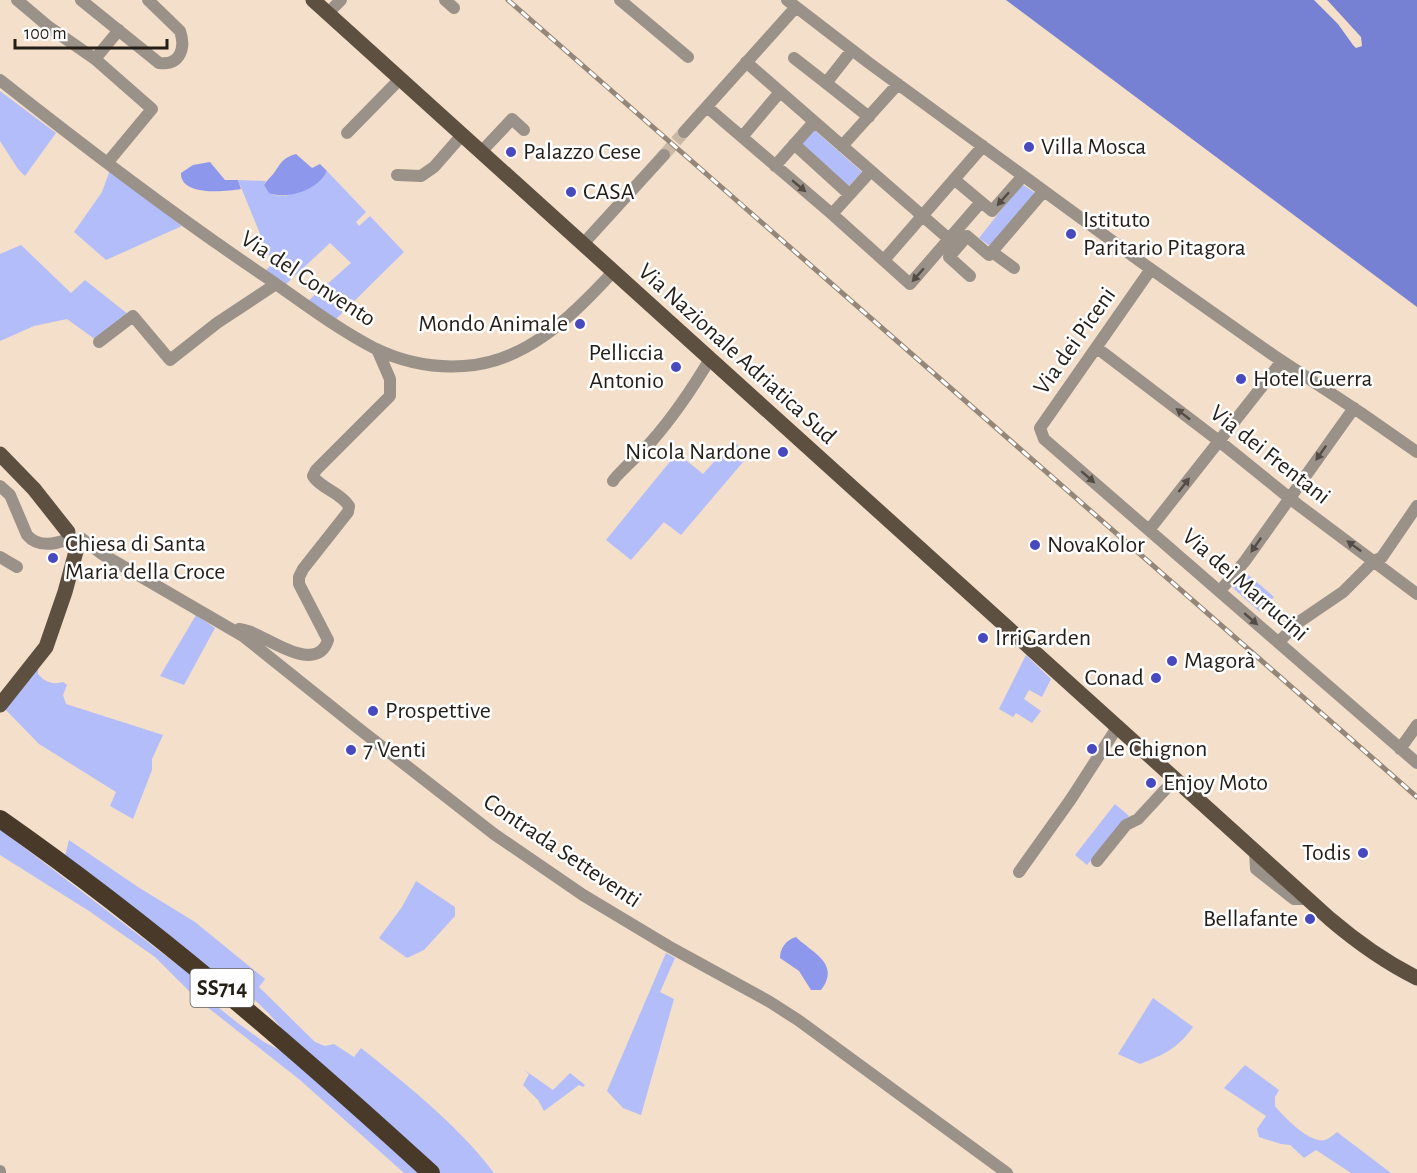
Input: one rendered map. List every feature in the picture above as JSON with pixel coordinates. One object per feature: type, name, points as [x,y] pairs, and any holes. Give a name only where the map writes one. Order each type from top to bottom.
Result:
[{"type":"highway","name":"SS714","points":[[0,819],[83,879],[229,993],[431,1173]]},
{"type":"main road","name":"Via Nazionale Adriatica Sud","points":[[312,0],[1308,899],[1362,945],[1391,965],[1417,978]]},
{"type":"main road","points":[[0,454],[34,489],[73,540],[66,588],[46,647],[0,705]]},
{"type":"street","points":[[17,0],[49,27],[95,59],[152,110],[108,162]]},
{"type":"street","points":[[81,0],[159,63],[166,64],[177,60],[183,41],[180,31],[148,0]]},
{"type":"street","points":[[327,14],[341,0]]},
{"type":"street","points":[[620,0],[688,57]]},
{"type":"street","points":[[684,132],[746,62],[792,3],[1043,192],[1282,361],[1417,452]]},
{"type":"street","points":[[95,59],[119,30]]},
{"type":"street","points":[[826,83],[852,50]]},
{"type":"street","points":[[794,58],[869,117]]},
{"type":"street","points":[[746,62],[949,239]]},
{"type":"street","points":[[347,133],[400,79]]},
{"type":"street","name":"Via del Convento","points":[[0,80],[213,242],[377,349],[418,364],[465,366],[505,358],[538,342],[558,326],[613,272]]},
{"type":"street","points":[[842,147],[898,84]]},
{"type":"street","points":[[742,137],[780,92]]},
{"type":"street","points":[[707,107],[910,284],[981,202]]},
{"type":"street","points":[[481,152],[512,119],[524,130]]},
{"type":"street","points":[[775,166],[814,122]]},
{"type":"street","points":[[398,175],[421,176],[434,167],[462,135]]},
{"type":"street","points":[[794,144],[849,194]]},
{"type":"street","points":[[884,260],[983,146]]},
{"type":"street","points":[[583,244],[664,155]]},
{"type":"street","points":[[832,214],[870,172]]},
{"type":"street","points":[[955,180],[990,210],[993,210],[1023,176]]},
{"type":"street","points":[[970,276],[949,257],[967,236],[989,255],[1043,192]]},
{"type":"street","points":[[992,252],[1014,268]]},
{"type":"street","name":"Via dei Piceni","points":[[1044,439],[1040,428],[1155,272]]},
{"type":"street","points":[[99,342],[133,316],[170,360],[217,323],[276,284]]},
{"type":"street","name":"Via dei Frentani","points":[[1097,348],[1417,594]]},
{"type":"street","points":[[229,626],[254,633],[292,652],[306,654],[319,652],[326,646],[328,640],[299,584],[299,577],[348,512],[349,506],[344,497],[316,481],[313,476],[316,470],[390,396],[390,380],[377,349]]},
{"type":"street","points":[[613,481],[614,477],[623,471],[652,441],[680,407],[710,359]]},
{"type":"street","points":[[1149,530],[1282,361]]},
{"type":"street","points":[[1220,591],[1245,561],[1354,408]]},
{"type":"street","name":"Via dei Marrucini","points":[[1044,439],[1417,764]]},
{"type":"street","points":[[0,486],[10,495],[27,535],[36,543],[73,540]]},
{"type":"street","points":[[1279,642],[1296,624],[1343,591],[1382,556],[1417,506]]},
{"type":"street","name":"Contrada Setteventi","points":[[73,540],[229,626],[494,834],[583,896],[789,1014],[1007,1173]]},
{"type":"street","points":[[0,556],[17,567]]},
{"type":"street","points":[[1400,749],[1417,724]]},
{"type":"street","points":[[1019,872],[1071,800],[1118,726]]},
{"type":"street","points":[[1097,861],[1126,825],[1138,819],[1175,778]]},
{"type":"shaded area","points":[[1006,0],[1417,0],[1417,307]]},
{"type":"shaded area","points":[[0,91],[56,133],[25,176],[0,141]]},
{"type":"shaded area","points":[[811,127],[862,172],[847,188],[796,144]]},
{"type":"shaded area","points":[[296,154],[312,168],[320,164],[327,171],[323,178],[302,192],[285,195],[269,193],[265,183],[282,161]]},
{"type":"shaded area","points":[[210,162],[225,180],[238,180],[241,189],[205,191],[188,186],[181,173],[193,165]]},
{"type":"shaded area","points":[[110,170],[182,226],[106,260],[74,232],[102,192]]},
{"type":"shaded area","points":[[327,171],[366,212],[356,222],[359,226],[370,216],[404,252],[336,319],[307,302],[351,263],[330,243],[285,285],[265,272],[272,263],[238,180],[266,181],[264,185],[274,195],[286,196],[324,176]]},
{"type":"shaded area","points":[[1022,184],[1035,193],[991,247],[979,238]]},
{"type":"shaded area","points":[[21,245],[71,293],[85,280],[129,315],[96,340],[67,319],[34,326],[0,341],[0,254]]},
{"type":"shaded area","points":[[733,441],[749,455],[681,535],[664,522],[631,560],[606,540],[677,453],[703,474]]},
{"type":"shaded area","points":[[1245,572],[1274,597],[1260,612],[1232,587]]},
{"type":"shaded area","points":[[196,615],[215,628],[184,685],[160,676]]},
{"type":"shaded area","points":[[1026,655],[1051,679],[1042,697],[1029,690],[1024,699],[1041,711],[1032,723],[1016,713],[1013,717],[999,709]]},
{"type":"shaded area","points":[[38,665],[38,674],[43,679],[52,683],[63,682],[67,685],[63,695],[66,704],[163,735],[152,759],[152,770],[133,819],[110,806],[116,792],[39,744],[3,707]]},
{"type":"shaded area","points":[[1115,804],[1129,816],[1087,865],[1075,855]]},
{"type":"shaded area","points":[[0,829],[187,972],[219,1008],[239,1024],[264,1042],[289,1055],[420,1173],[404,1173],[300,1080],[197,999],[155,957],[89,911],[0,855]]},
{"type":"shaded area","points":[[69,840],[195,922],[265,979],[259,987],[315,1042],[325,1046],[334,1044],[354,1057],[361,1048],[449,1123],[494,1173],[438,1173],[290,1040],[254,1000],[233,984],[209,971],[65,856]]},
{"type":"shaded area","points":[[416,881],[455,907],[455,916],[424,950],[407,958],[379,938],[402,907]]},
{"type":"shaded area","points":[[796,937],[822,959],[826,966],[828,973],[821,990],[811,990],[799,971],[780,958],[784,945]]},
{"type":"shaded area","points":[[666,953],[675,958],[660,992],[674,999],[641,1115],[623,1108],[607,1091]]},
{"type":"shaded area","points":[[1153,998],[1193,1027],[1170,1050],[1140,1064],[1118,1054]]},
{"type":"shaded area","points":[[1245,1065],[1279,1090],[1275,1097],[1275,1106],[1298,1129],[1319,1140],[1326,1139],[1337,1132],[1391,1173],[1351,1173],[1316,1150],[1304,1158],[1290,1145],[1259,1137],[1257,1129],[1266,1116],[1224,1088]]},
{"type":"shaded area","points":[[523,1069],[553,1090],[570,1073],[585,1085],[583,1087],[579,1085],[544,1111],[538,1100],[523,1085],[529,1074]]},
{"type":"pier","points":[[1314,0],[1327,0],[1361,37],[1362,46],[1356,48],[1338,24]]},
{"type":"tunnel","points":[[664,155],[684,132]]},
{"type":"railway","points":[[508,0],[1417,797]]},
{"type":"place","name":"Villa Mosca","points":[[1029,147]]},
{"type":"place","name":"Palazzo Cese","points":[[511,152]]},
{"type":"place","name":"CASA","points":[[571,192]]},
{"type":"place","name":"Istituto Paritario Pitagora","points":[[1071,234]]},
{"type":"place","name":"Mondo Animale","points":[[580,324]]},
{"type":"place","name":"Pelliccia Antonio","points":[[676,367]]},
{"type":"place","name":"Hotel Guerra","points":[[1241,379]]},
{"type":"place","name":"Nicola Nardone","points":[[783,452]]},
{"type":"place","name":"NovaKolor","points":[[1035,545]]},
{"type":"place","name":"Chiesa di Santa Maria della Croce","points":[[53,558]]},
{"type":"place","name":"IrriGarden","points":[[983,638]]},
{"type":"place","name":"Magorà","points":[[1172,661]]},
{"type":"place","name":"Conad","points":[[1156,678]]},
{"type":"place","name":"Prospettive","points":[[373,711]]},
{"type":"place","name":"Le Chignon","points":[[1092,749]]},
{"type":"place","name":"7 Venti","points":[[351,750]]},
{"type":"place","name":"Enjoy Moto","points":[[1151,783]]},
{"type":"place","name":"Todis","points":[[1363,853]]},
{"type":"place","name":"Bellafante","points":[[1310,919]]}]
